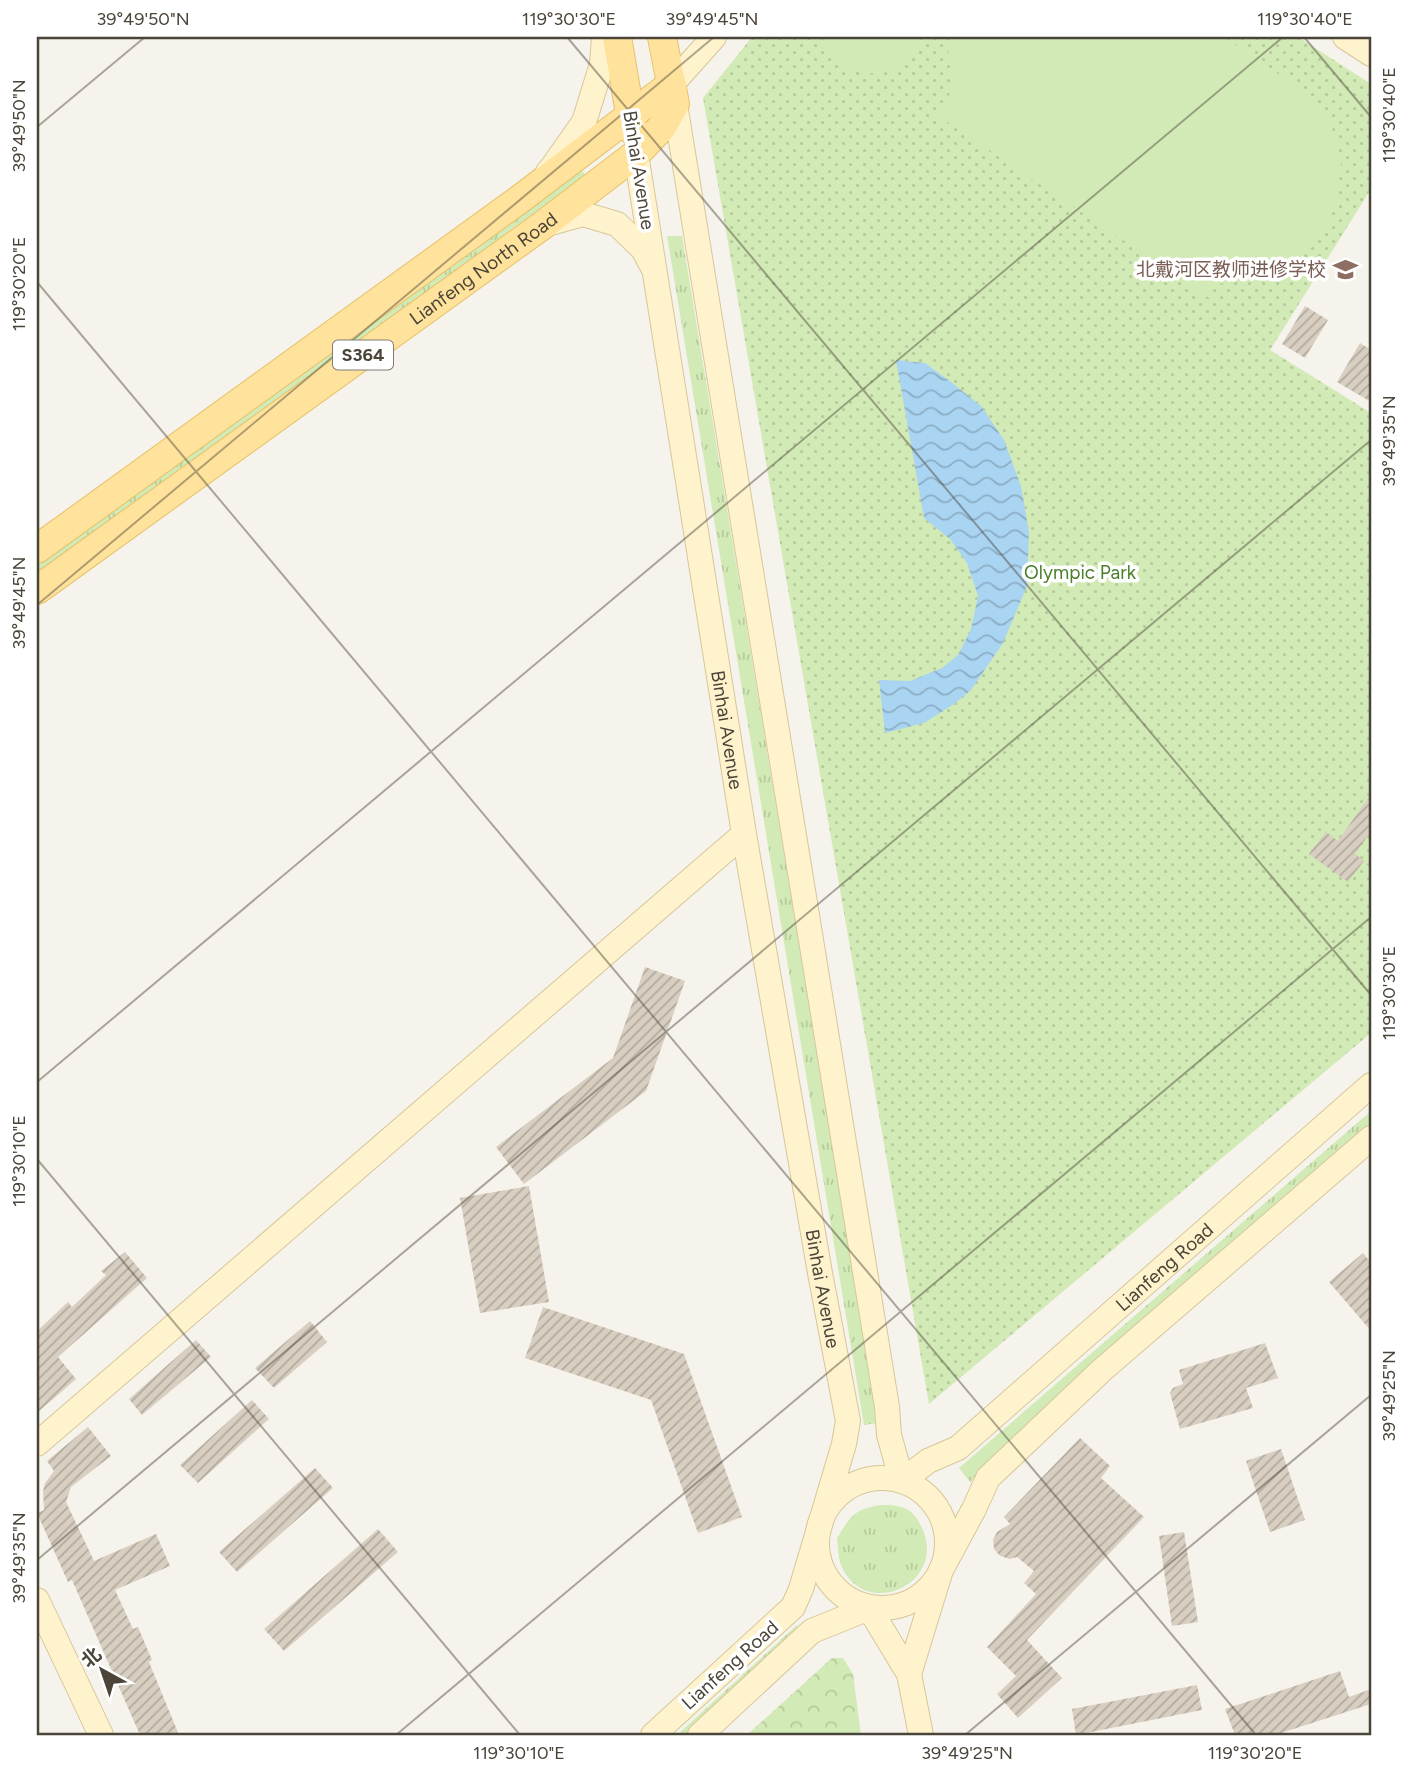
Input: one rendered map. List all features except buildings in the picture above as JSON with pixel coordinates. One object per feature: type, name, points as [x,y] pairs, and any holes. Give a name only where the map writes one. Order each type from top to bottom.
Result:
[{"type":"main road","points":[[520,199],[553,166],[584,122],[602,64],[604,37]]},
{"type":"main road","name":"Binhai Avenue","points":[[617,37],[744,834],[817,1259],[848,1421],[844,1444],[818,1528]]},
{"type":"main road","points":[[662,37],[887,1407],[889,1435],[902,1481]]},
{"type":"main road","points":[[673,94],[714,37]]},
{"type":"main road","points":[[1345,37],[1371,54]]},
{"type":"main road","name":"Lianfeng North Road","points":[[37,549],[630,117],[673,94]]},
{"type":"main road","name":"Lianfeng North Road","points":[[37,590],[636,154],[662,127],[673,94]]},
{"type":"main road","points":[[542,225],[583,214],[618,224],[643,249],[657,275]]},
{"type":"main road","points":[[37,1444],[744,834]]},
{"type":"main road","name":"Lianfeng Road","points":[[902,1481],[928,1461],[958,1448],[1371,1085]]},
{"type":"main road","name":"Lianfeng Road","points":[[941,1570],[988,1478],[1102,1370],[1371,1138]]},
{"type":"main road","points":[[909,1674],[941,1570],[947,1549],[945,1527],[936,1507],[922,1491],[902,1481],[881,1478],[850,1487],[841,1492],[826,1508],[818,1528],[816,1549],[822,1570],[833,1587],[849,1600],[869,1608],[891,1608],[912,1601],[929,1588],[941,1570]]},
{"type":"main road","name":"Lianfeng Road","points":[[653,1735],[793,1607],[801,1589],[818,1528]]},
{"type":"main road","points":[[37,1600],[101,1735]]},
{"type":"main road","points":[[869,1608],[909,1674],[921,1735]]},
{"type":"main road","name":"Lianfeng Road","points":[[701,1735],[812,1631],[869,1608]]},
{"type":"green space","name":"Olympic Park","points":[[752,37],[1298,37],[1371,84],[1371,189],[1270,350],[1371,413],[1371,1033],[929,1404],[703,98]]},
{"type":"green space","points":[[822,37],[922,37],[912,52],[890,72],[863,74],[834,62]]},
{"type":"green space","points":[[954,37],[1224,37],[1311,96],[1332,127],[1341,165],[1336,204],[1322,236],[1297,263],[1269,278],[1217,284],[1209,298],[934,113],[953,90],[948,53]]},
{"type":"green space","points":[[581,169],[586,176],[37,578],[37,560]]},
{"type":"green space","points":[[667,236],[682,236],[878,1423],[864,1425]]},
{"type":"green space","points":[[1371,1111],[1371,1124],[1107,1353],[970,1482],[959,1468]]},
{"type":"green space","points":[[880,1505],[898,1506],[912,1513],[920,1524],[927,1545],[925,1563],[915,1578],[902,1588],[885,1593],[868,1591],[853,1582],[841,1565],[837,1538],[854,1515]]},
{"type":"green space","points":[[797,1625],[803,1632],[690,1735],[677,1735]]},
{"type":"green space","points":[[832,1658],[843,1658],[853,1674],[861,1735],[747,1735]]},
{"type":"water","points":[[896,360],[925,363],[981,406],[1004,440],[1021,486],[1029,532],[1027,586],[1003,643],[971,690],[924,723],[885,733],[879,680],[910,681],[942,668],[958,655],[971,629],[978,596],[967,563],[950,539],[924,518]]},
{"type":"place","name":"北戴河区教师进修学校","points":[[1346,269]]}]
